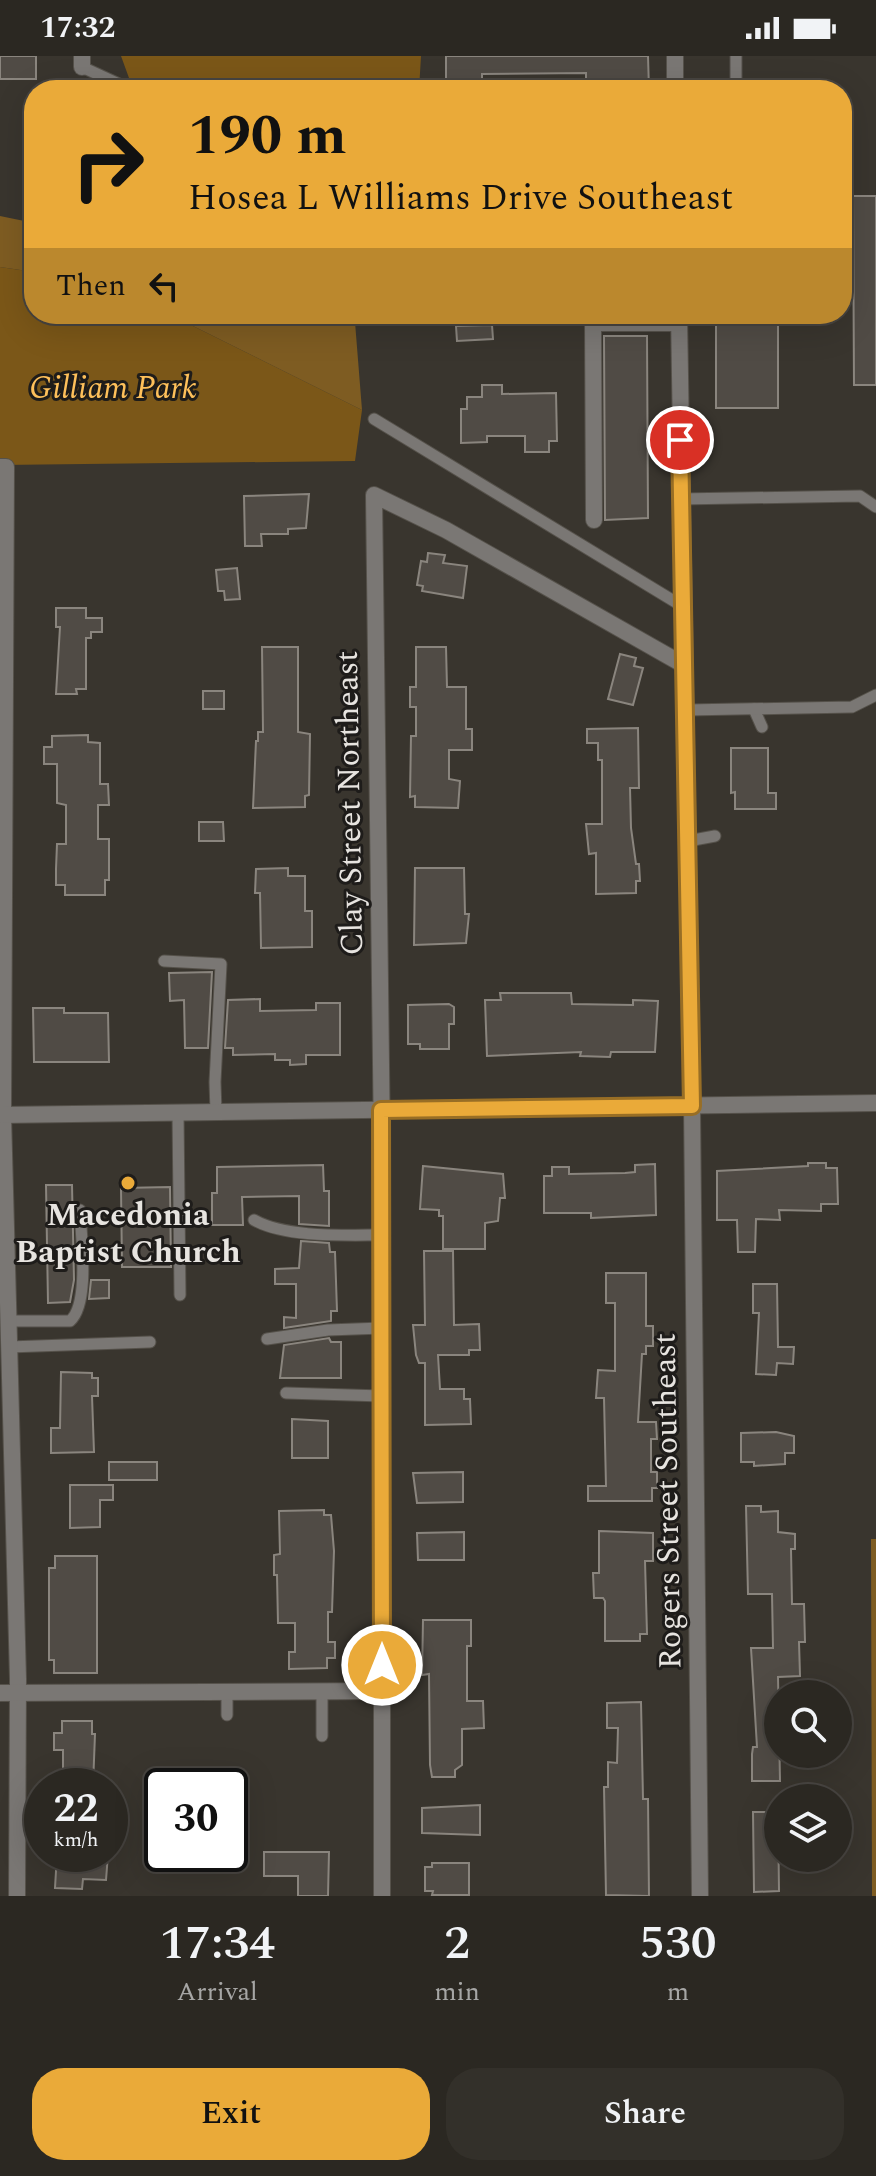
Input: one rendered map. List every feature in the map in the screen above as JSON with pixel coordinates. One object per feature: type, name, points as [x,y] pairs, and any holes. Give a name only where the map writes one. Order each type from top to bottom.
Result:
[{"type":"street","points":[[675,56],[675,80]]},
{"type":"street","points":[[593,324],[594,520]]},
{"type":"street","name":"Rogers Street Southeast","points":[[679,324],[682,606],[687,710],[700,1896]]},
{"type":"street","points":[[3,467],[2,1115],[18,1693],[17,1896]]},
{"type":"street","name":"Clay Street Northeast","points":[[382,1896],[382,1235],[374,495],[446,530],[684,665]]},
{"type":"street","points":[[2,1115],[876,1103]]},
{"type":"street","points":[[0,1693],[382,1691]]},
{"type":"lane","points":[[736,56],[736,80]]},
{"type":"lane","points":[[82,62],[113,80]]},
{"type":"lane","points":[[374,419],[682,606]]},
{"type":"lane","points":[[680,499],[860,496],[876,507]]},
{"type":"lane","points":[[687,710],[852,707],[876,695]]},
{"type":"lane","points":[[754,709],[762,727]]},
{"type":"lane","points":[[688,841],[715,836]]},
{"type":"lane","points":[[164,961],[221,964],[216,1112]]},
{"type":"lane","points":[[178,1113],[180,1295]]},
{"type":"lane","points":[[9,1321],[70,1321],[78,1314],[82,1292],[80,1210]]},
{"type":"lane","points":[[254,1220],[268,1228],[339,1235],[382,1235]]},
{"type":"lane","points":[[267,1339],[328,1330],[382,1328]]},
{"type":"lane","points":[[9,1347],[150,1342]]},
{"type":"lane","points":[[286,1393],[382,1396]]},
{"type":"lane","points":[[227,1692],[227,1715]]},
{"type":"lane","points":[[322,1692],[322,1736]]},
{"type":"green space","points":[[121,56],[421,56],[420,80],[130,80]]},
{"type":"green space","name":"Gilliam Park","points":[[0,267],[24,271],[24,324],[189,324],[362,410],[355,461],[0,465]]},
{"type":"shaded area","points":[[0,216],[24,221],[24,271],[0,267]]},
{"type":"shaded area","points":[[189,324],[355,324],[362,410]]},
{"type":"shaded area","points":[[871,1539],[876,1539],[876,1896],[872,1896]]},
{"type":"building","points":[[0,56],[36,56],[36,79],[0,79]]},
{"type":"building","points":[[446,56],[648,56],[649,80],[586,80],[586,73],[482,74],[482,80],[446,80]]},
{"type":"building","points":[[853,196],[876,196],[876,385],[854,385]]},
{"type":"building","points":[[716,324],[778,324],[778,408],[716,408]]},
{"type":"building","points":[[492,325],[493,339],[457,341],[456,326]]},
{"type":"building","points":[[604,336],[647,336],[648,518],[605,520]]},
{"type":"building","points":[[482,385],[502,385],[502,394],[556,393],[557,441],[549,441],[549,452],[525,452],[525,436],[487,436],[487,442],[461,443],[461,409],[467,409],[467,397],[482,397]]},
{"type":"building","points":[[309,494],[306,528],[288,529],[288,534],[261,534],[262,546],[245,546],[244,496]]},
{"type":"building","points":[[428,553],[445,555],[443,563],[467,566],[463,598],[422,591],[423,586],[417,585],[421,561],[427,562]]},
{"type":"building","points":[[237,568],[240,599],[225,600],[224,591],[218,591],[216,570]]},
{"type":"building","points":[[56,608],[86,608],[86,618],[102,618],[102,632],[91,632],[91,638],[86,638],[86,689],[76,689],[77,694],[56,694],[60,627],[56,627]]},
{"type":"building","points":[[262,647],[298,647],[298,732],[310,734],[309,795],[305,796],[305,807],[253,808],[256,741],[258,732],[263,732]]},
{"type":"building","points":[[416,647],[446,647],[447,687],[466,687],[466,729],[472,729],[472,750],[449,750],[449,779],[460,781],[458,808],[415,807],[415,796],[410,797],[411,736],[416,736],[416,707],[410,707],[410,687],[416,687]]},
{"type":"building","points":[[620,654],[636,658],[634,666],[643,668],[633,705],[608,699]]},
{"type":"building","points":[[203,691],[224,691],[224,709],[203,709]]},
{"type":"building","points":[[638,728],[639,788],[630,788],[631,828],[640,881],[636,881],[636,893],[596,894],[596,853],[589,854],[586,824],[602,824],[602,760],[598,760],[598,743],[587,743],[587,729]]},
{"type":"building","points":[[88,735],[88,742],[100,743],[100,784],[108,784],[109,805],[98,805],[98,839],[109,839],[109,880],[105,880],[105,895],[65,895],[65,885],[56,885],[56,869],[57,844],[66,844],[66,805],[57,803],[57,764],[44,764],[44,747],[52,747],[52,736]]},
{"type":"building","points":[[731,748],[768,748],[768,793],[776,793],[776,809],[735,809],[735,792],[731,793]]},
{"type":"building","points":[[199,822],[223,822],[224,841],[199,841]]},
{"type":"building","points":[[288,868],[288,876],[305,876],[305,911],[312,911],[312,947],[261,948],[260,893],[255,893],[256,869]]},
{"type":"building","points":[[415,868],[464,868],[465,914],[469,914],[466,943],[414,945]]},
{"type":"building","points":[[212,972],[208,1048],[185,1048],[184,1000],[170,1001],[169,973]]},
{"type":"building","points":[[500,993],[571,993],[572,1004],[633,1005],[633,1000],[658,1001],[655,1052],[611,1052],[610,1057],[580,1056],[581,1052],[487,1056],[485,1000],[501,1000]]},
{"type":"building","points":[[260,999],[260,1011],[316,1010],[316,1003],[340,1003],[340,1055],[306,1055],[306,1064],[290,1065],[290,1060],[275,1060],[275,1054],[233,1055],[233,1048],[225,1048],[228,1000]]},
{"type":"building","points":[[449,1004],[454,1007],[454,1024],[449,1024],[449,1049],[420,1049],[420,1044],[408,1044],[408,1005]]},
{"type":"building","points":[[33,1008],[64,1008],[64,1013],[108,1013],[109,1062],[34,1062]]},
{"type":"building","points":[[808,1163],[826,1163],[826,1168],[837,1168],[838,1204],[821,1204],[821,1211],[779,1210],[780,1220],[756,1219],[755,1252],[738,1252],[737,1220],[717,1220],[717,1171],[808,1166]]},
{"type":"building","points":[[655,1164],[656,1215],[591,1218],[591,1213],[544,1213],[544,1176],[552,1176],[552,1167],[569,1167],[569,1174],[625,1173],[635,1172],[635,1165]]},
{"type":"building","points":[[323,1165],[324,1191],[329,1191],[329,1226],[299,1224],[299,1196],[242,1197],[243,1225],[212,1225],[212,1193],[217,1193],[217,1167]]},
{"type":"building","points":[[423,1166],[503,1174],[505,1198],[500,1198],[498,1221],[485,1223],[485,1249],[443,1249],[443,1216],[439,1216],[439,1210],[420,1209]]},
{"type":"building","points":[[46,1185],[72,1185],[74,1280],[70,1302],[48,1303]]},
{"type":"building","points":[[170,1187],[171,1267],[122,1267],[121,1188]]},
{"type":"building","points":[[301,1241],[329,1243],[330,1252],[335,1252],[337,1311],[331,1311],[331,1321],[284,1328],[284,1317],[296,1318],[296,1284],[275,1284],[275,1269],[299,1268]]},
{"type":"building","points":[[424,1251],[453,1251],[454,1325],[479,1324],[480,1350],[469,1350],[469,1355],[438,1355],[440,1389],[464,1389],[464,1399],[470,1399],[471,1424],[425,1425],[425,1363],[419,1363],[416,1355],[413,1325],[425,1325]]},
{"type":"building","points":[[606,1273],[646,1273],[646,1326],[653,1326],[653,1346],[646,1346],[646,1354],[642,1354],[638,1422],[656,1422],[657,1439],[651,1439],[651,1472],[657,1472],[657,1488],[652,1488],[652,1501],[588,1501],[588,1486],[606,1486],[604,1398],[596,1398],[598,1370],[615,1371],[615,1303],[606,1303]]},
{"type":"building","points":[[91,1280],[109,1280],[109,1298],[89,1299]]},
{"type":"building","points":[[753,1284],[777,1284],[778,1347],[794,1347],[793,1364],[777,1363],[776,1375],[756,1374],[759,1313],[753,1313]]},
{"type":"building","points":[[329,1338],[331,1342],[341,1342],[341,1378],[280,1378],[284,1345]]},
{"type":"building","points":[[61,1372],[92,1373],[92,1378],[98,1378],[98,1396],[92,1396],[94,1452],[51,1453],[51,1428],[60,1428]]},
{"type":"building","points":[[292,1419],[328,1421],[328,1458],[292,1458]]},
{"type":"building","points":[[776,1432],[794,1436],[794,1453],[785,1453],[785,1464],[754,1466],[754,1462],[741,1462],[741,1433]]},
{"type":"building","points":[[109,1462],[157,1462],[157,1480],[109,1480]]},
{"type":"building","points":[[463,1472],[463,1502],[417,1503],[413,1473]]},
{"type":"building","points":[[70,1485],[113,1485],[113,1500],[100,1500],[100,1527],[70,1528]]},
{"type":"building","points":[[746,1506],[761,1506],[761,1512],[778,1511],[778,1532],[795,1534],[795,1549],[791,1549],[792,1604],[804,1604],[805,1642],[799,1642],[800,1676],[764,1680],[764,1768],[780,1768],[780,1781],[752,1781],[753,1747],[757,1747],[751,1648],[773,1648],[772,1594],[748,1594]]},
{"type":"building","points":[[324,1510],[324,1515],[331,1515],[334,1551],[328,1642],[335,1642],[335,1658],[327,1658],[327,1668],[289,1669],[289,1652],[295,1652],[295,1623],[278,1623],[277,1575],[274,1575],[274,1555],[280,1554],[279,1511]]},
{"type":"building","points":[[599,1531],[653,1533],[653,1561],[645,1561],[647,1634],[640,1634],[640,1641],[605,1641],[605,1601],[594,1598],[593,1573],[599,1573]]},
{"type":"building","points":[[464,1532],[464,1560],[418,1560],[417,1533]]},
{"type":"building","points":[[55,1556],[97,1556],[97,1673],[54,1673],[54,1660],[49,1660],[49,1568],[55,1568]]},
{"type":"building","points":[[423,1620],[471,1620],[471,1646],[467,1646],[467,1701],[483,1701],[484,1728],[462,1729],[462,1765],[455,1770],[455,1777],[432,1777],[429,1674],[422,1675]]},
{"type":"building","points":[[641,1702],[643,1799],[648,1799],[649,1896],[606,1895],[604,1787],[608,1787],[608,1762],[617,1763],[618,1728],[607,1728],[607,1703]]},
{"type":"building","points":[[62,1721],[92,1721],[92,1734],[95,1734],[94,1768],[63,1768],[63,1750],[54,1750],[54,1733],[62,1733]]},
{"type":"building","points":[[480,1805],[480,1835],[422,1833],[422,1808]]},
{"type":"building","points":[[753,1812],[764,1812],[764,1872],[779,1872],[779,1891],[754,1892]]},
{"type":"building","points":[[264,1852],[329,1852],[328,1896],[298,1896],[298,1876],[264,1876]]},
{"type":"building","points":[[432,1863],[469,1863],[469,1895],[432,1895],[433,1891],[425,1891],[425,1867],[432,1867]]},
{"type":"building","points":[[56,1872],[107,1872],[106,1880],[83,1879],[82,1889],[55,1888]]},
{"type":"place","name":"Macedonia Baptist Church","points":[[128,1183]]},
{"type":"route","points":[[382,1665],[381,1110],[692,1106],[680,440]]}]
